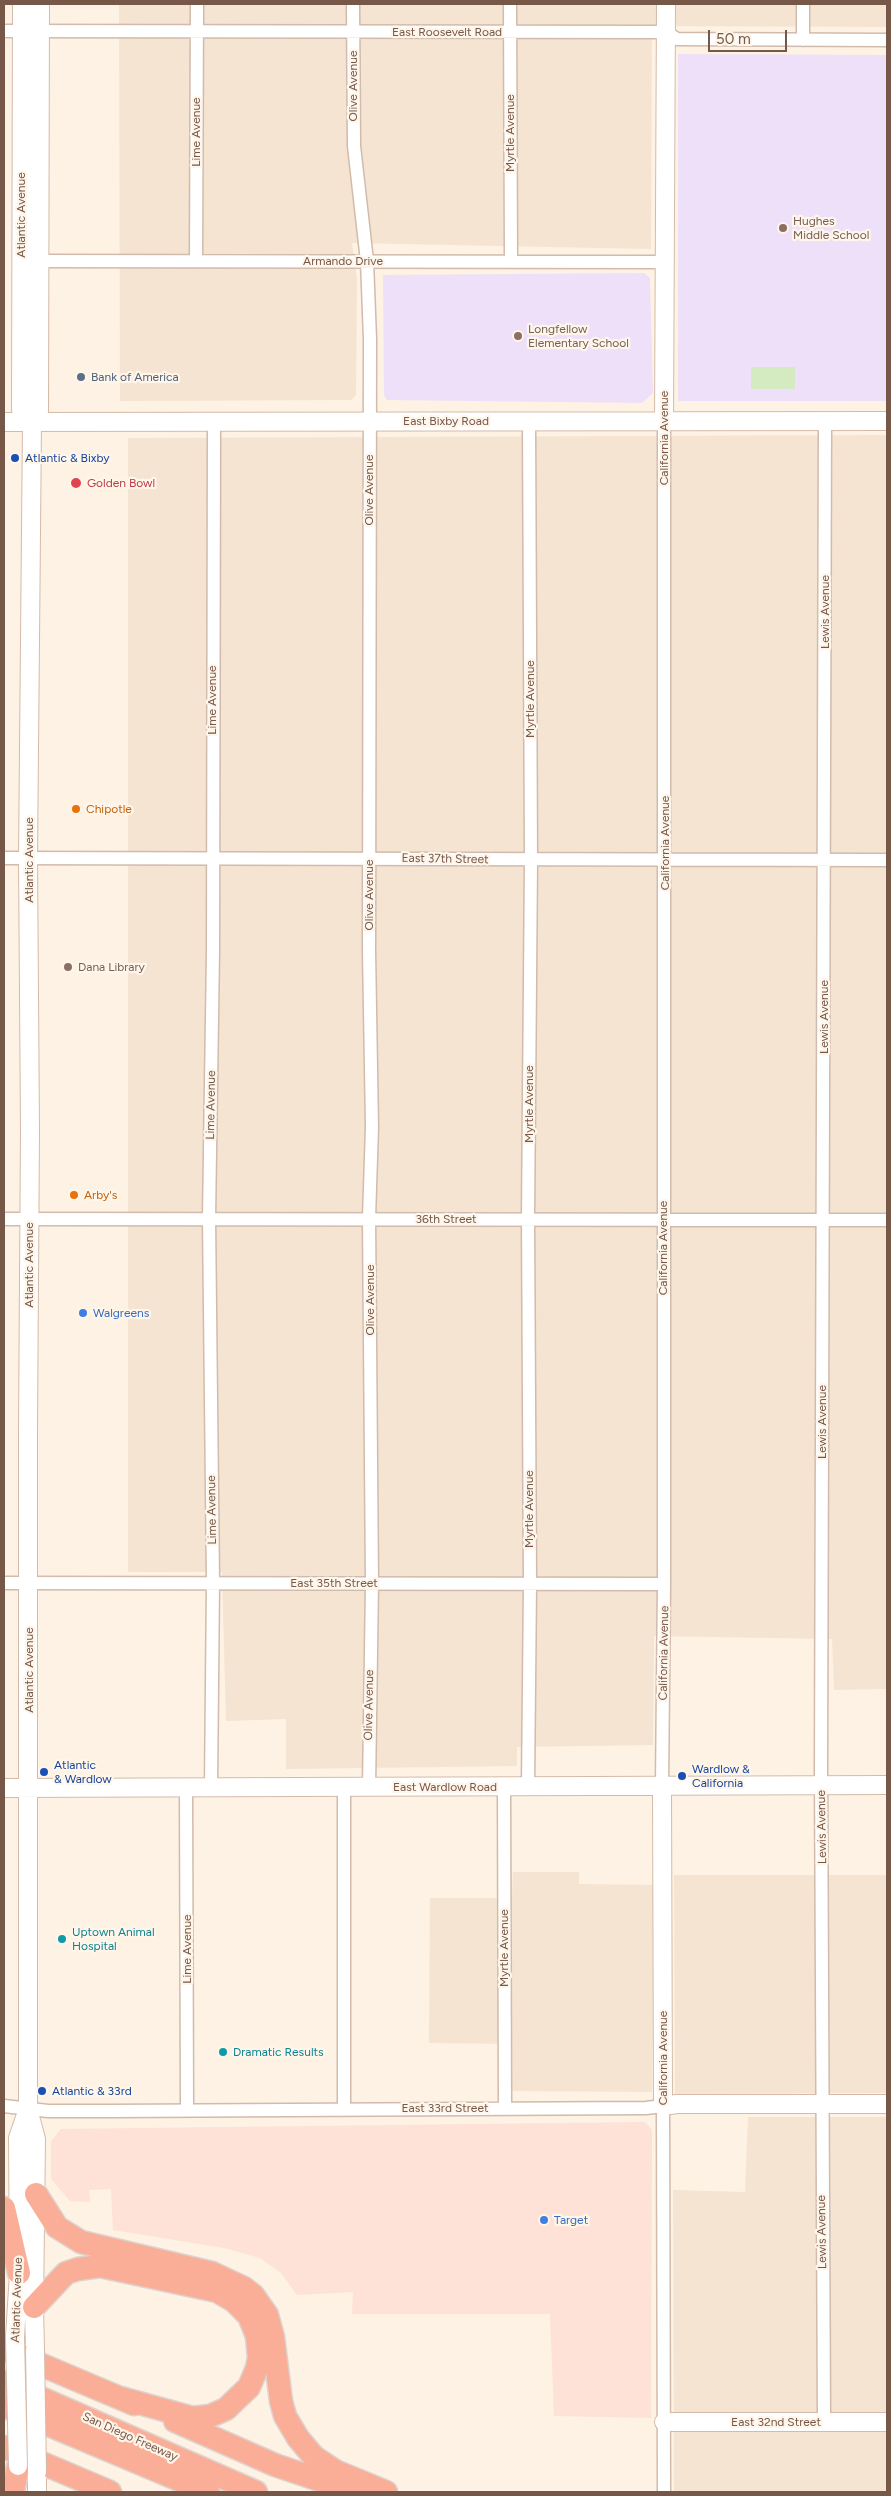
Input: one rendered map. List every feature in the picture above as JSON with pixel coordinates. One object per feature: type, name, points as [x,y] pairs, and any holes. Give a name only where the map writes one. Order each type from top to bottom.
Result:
[{"type":"highway","points":[[36,2194],[57,2227],[81,2242],[212,2273],[244,2288],[260,2304],[269,2321],[273,2337],[281,2401],[285,2416],[298,2438],[314,2457],[334,2471],[386,2492]]},
{"type":"highway","points":[[4,2208],[19,2273]]},
{"type":"highway","points":[[34,2307],[66,2274],[78,2268],[100,2266],[218,2291],[234,2301],[249,2316],[257,2336],[259,2358],[257,2368],[246,2391],[226,2410],[210,2416],[193,2418],[121,2398]]},
{"type":"highway","points":[[10,2343],[121,2398],[275,2465],[354,2492]]},
{"type":"highway","name":"San Diego Freeway","points":[[4,2382],[256,2492]]},
{"type":"highway","points":[[4,2399],[222,2492]]},
{"type":"highway","points":[[4,2406],[208,2492]]},
{"type":"highway","points":[[4,2418],[171,2490]]},
{"type":"highway","points":[[4,2447],[110,2492]]},
{"type":"highway","points":[[13,2492],[27,2469]]},
{"type":"main road","name":"Atlantic Avenue","points":[[22,4],[21,410],[32,422]]},
{"type":"main road","name":"Atlantic Avenue","points":[[18,2492],[27,2469],[35,2350],[36,2139],[28,2109],[30,1788],[28,1583],[28,858],[32,422],[39,411],[40,4]]},
{"type":"main road","name":"California Avenue","points":[[664,421],[666,4]]},
{"type":"main road","name":"East Bixby Road","points":[[4,422],[887,421]]},
{"type":"main road","name":"East Wardlow Road","points":[[4,1788],[887,1785]]},
{"type":"main road","name":"California Avenue","points":[[662,1786],[663,2106]]},
{"type":"main road","name":"East 33rd Street","points":[[663,2106],[686,2104],[887,2104]]},
{"type":"main road","name":"Atlantic Avenue","points":[[28,2109],[18,2138],[19,2273],[10,2343],[27,2469],[37,2492]]},
{"type":"main road","name":"East 32nd Street","points":[[664,2422],[887,2422]]},
{"type":"street","name":"Lime Avenue","points":[[196,261],[197,4]]},
{"type":"street","name":"Olive Avenue","points":[[353,4],[354,146],[367,261],[369,422],[372,1127],[369,1218],[372,1583],[369,1787]]},
{"type":"street","name":"Myrtle Avenue","points":[[510,4],[511,262]]},
{"type":"street","points":[[803,4],[803,40]]},
{"type":"street","name":"East Roosevelt Road","points":[[4,31],[666,32],[677,39],[887,40]]},
{"type":"street","name":"Armando Drive","points":[[21,260],[665,262]]},
{"type":"street","name":"Myrtle Avenue","points":[[528,1786],[530,1583],[528,1218],[531,860],[529,421]]},
{"type":"street","name":"California Avenue","points":[[662,1786],[664,1584],[664,421]]},
{"type":"street","name":"Lime Avenue","points":[[211,1787],[213,1582],[209,1218],[213,952],[211,858],[214,422]]},
{"type":"street","name":"Lewis Avenue","points":[[824,2422],[821,1786],[825,422]]},
{"type":"street","name":"East 37th Street","points":[[4,858],[887,860]]},
{"type":"street","name":"36th Street","points":[[4,1219],[528,1218],[887,1220]]},
{"type":"street","name":"East 35th Street","points":[[4,1583],[664,1584]]},
{"type":"street","points":[[344,1787],[344,2109]]},
{"type":"street","name":"Myrtle Avenue","points":[[504,1787],[505,2108]]},
{"type":"street","name":"Lime Avenue","points":[[186,1788],[187,2109]]},
{"type":"street","name":"East 33rd Street","points":[[4,2106],[48,2111],[663,2106]]},
{"type":"street","name":"California Avenue","points":[[663,2106],[664,2492]]},
{"type":"shaded area","points":[[119,4],[887,4],[887,27],[652,26],[651,249],[352,243],[357,280],[356,395],[351,400],[120,401]]},
{"type":"shaded area","name":"Hughes Middle School","points":[[678,54],[887,55],[887,401],[678,401]]},
{"type":"shaded area","name":"Longfellow Elementary School","points":[[644,273],[650,278],[653,393],[642,403],[387,400],[384,395],[383,275]]},
{"type":"shaded area","points":[[887,435],[887,1689],[834,1690],[832,1639],[654,1636],[653,1745],[517,1747],[517,1766],[286,1769],[286,1719],[226,1721],[222,1572],[128,1572],[128,438]]},
{"type":"shaded area","points":[[513,1872],[579,1872],[579,1884],[654,1885],[652,2092],[512,2091],[512,2044],[429,2043],[430,1898],[512,1898]]},
{"type":"shaded area","points":[[674,1875],[887,1875],[887,2093],[675,2094]]},
{"type":"shaded area","points":[[748,2117],[887,2117],[887,2492],[674,2491],[673,2190],[745,2192]]},
{"type":"shaded area","points":[[645,2122],[652,2130],[651,2418],[554,2416],[550,2314],[352,2314],[353,2292],[297,2295],[281,2273],[260,2258],[224,2248],[113,2230],[111,2189],[89,2190],[90,2202],[70,2201],[51,2179],[51,2141],[61,2129]]},
{"type":"green space","points":[[751,367],[795,367],[795,389],[751,389]]},
{"type":"place","name":"Hughes Middle School","points":[[783,228]]},
{"type":"place","name":"Longfellow Elementary School","points":[[518,336]]},
{"type":"place","name":"Bank of America","points":[[81,377]]},
{"type":"place","name":"Atlantic & Bixby","points":[[15,458]]},
{"type":"place","name":"Golden Bowl","points":[[76,483]]},
{"type":"place","name":"Chipotle","points":[[76,809]]},
{"type":"place","name":"Dana Library","points":[[68,967]]},
{"type":"place","name":"Arby's","points":[[74,1195]]},
{"type":"place","name":"Walgreens","points":[[83,1313]]},
{"type":"place","name":"Atlantic & Wardlow","points":[[44,1772]]},
{"type":"place","name":"Wardlow & California","points":[[682,1776]]},
{"type":"place","name":"Uptown Animal Hospital","points":[[62,1939]]},
{"type":"place","name":"Dramatic Results","points":[[223,2052]]},
{"type":"place","name":"Atlantic & 33rd","points":[[42,2091]]},
{"type":"place","name":"Target","points":[[544,2220]]}]
